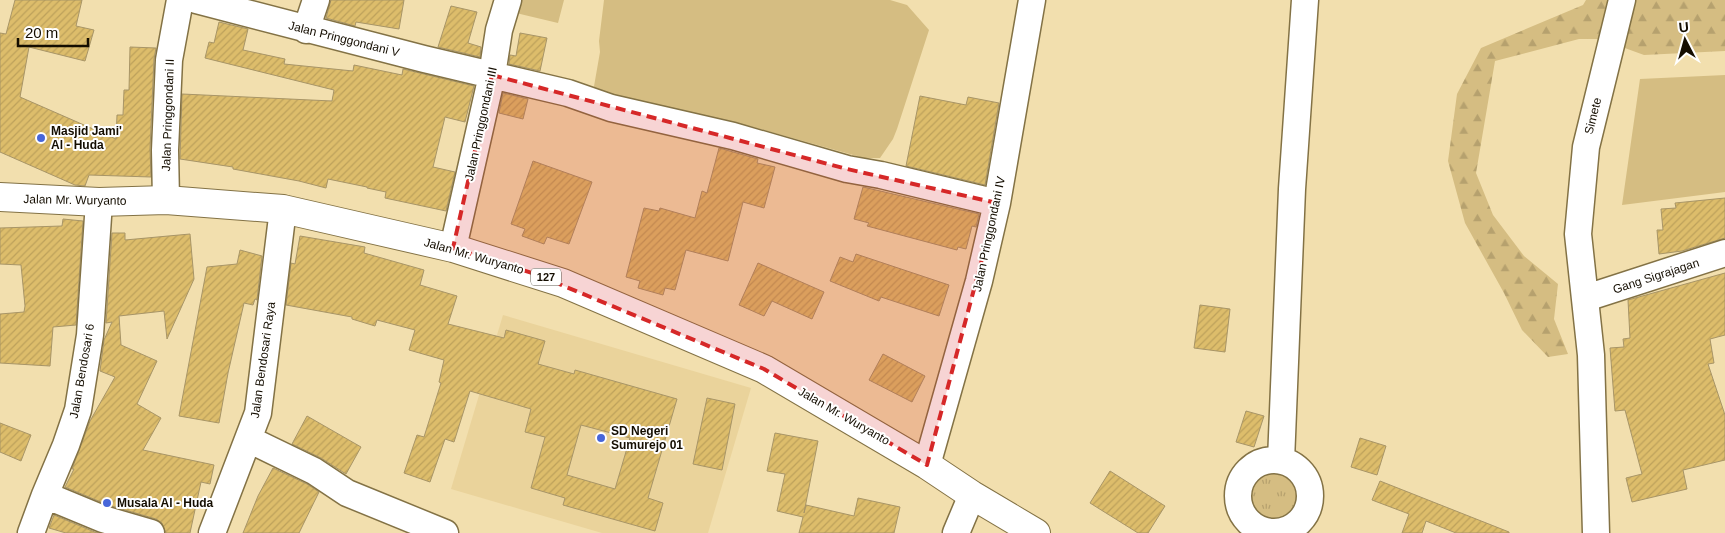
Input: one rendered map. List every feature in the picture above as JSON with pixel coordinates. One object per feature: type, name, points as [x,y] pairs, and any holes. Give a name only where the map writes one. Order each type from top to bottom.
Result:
[{"type":"main road","name":"Jalan Mr. Wuryanto","points":[[0,197],[99,202],[166,200],[283,210],[453,248],[562,283],[764,369],[928,465],[972,495],[1036,533]]},
{"type":"street","name":"Jalan Pringgondani II","points":[[166,200],[165,150],[170,60],[180,0]]},
{"type":"street","name":"Jalan Pringgondani V","points":[[196,0],[306,30],[568,93],[611,108],[733,136],[847,169],[997,202]]},
{"type":"street","points":[[306,30],[316,0]]},
{"type":"street","name":"Jalan Pringgondani III","points":[[453,248],[492,75],[499,30],[508,0]]},
{"type":"street","name":"Jalan Pringgondani IV","points":[[928,465],[979,281],[997,202],[1032,0]]},
{"type":"street","points":[[1281,460],[1292,190],[1305,0]]},
{"type":"street","name":"Simete","points":[[1596,533],[1591,356],[1578,234],[1586,147],[1622,0]]},
{"type":"street","name":"Jalan Bendosari 6","points":[[31,533],[78,410],[90,336],[99,202]]},
{"type":"street","name":"Jalan Bendosari Raya","points":[[212,533],[258,413],[283,210]]},
{"type":"street","name":"Gang Sigrajagan","points":[[1586,298],[1725,254]]},
{"type":"street","points":[[248,439],[314,471],[347,493],[444,533]]},
{"type":"street","points":[[1281,460],[1302,472],[1308,483],[1310,494],[1309,506],[1304,517],[1296,525],[1285,531],[1261,532],[1248,522],[1240,510],[1237,494],[1241,479],[1251,467],[1266,461],[1281,460]]},
{"type":"street","points":[[45,494],[101,526],[152,533]]},
{"type":"street","points":[[956,533],[972,495]]},
{"type":"highlighted area","points":[[492,75],[847,169],[997,203],[927,465],[764,369],[535,274],[453,248]]},
{"type":"shaded area","name":"SD Negeri Sumurejo 01","points":[[503,315],[751,388],[708,533],[602,533],[451,489]]},
{"type":"green space","points":[[520,0],[564,0],[558,23],[516,13]]},
{"type":"green space","points":[[604,0],[890,0],[907,5],[929,30],[893,139],[880,158],[864,158],[749,126],[593,92],[600,52],[599,41]]},
{"type":"green space","points":[[1586,0],[1725,0],[1725,51],[1644,55],[1600,39],[1579,39],[1495,61],[1476,173],[1493,215],[1524,256],[1558,284],[1554,319],[1568,354],[1548,357],[1522,330],[1504,293],[1465,223],[1448,161],[1457,94],[1481,48],[1583,5]]},
{"type":"green space","points":[[1725,75],[1725,192],[1622,205],[1640,79]]},
{"type":"green space","points":[[1269,468],[1281,468],[1295,476],[1303,490],[1301,507],[1295,516],[1281,524],[1269,524],[1259,519],[1252,512],[1247,502],[1247,490],[1252,480],[1259,473]]},
{"type":"building","points":[[15,0],[82,0],[76,26],[94,30],[85,61],[29,47],[20,97],[116,139],[117,115],[123,115],[124,90],[129,90],[130,47],[156,48],[150,149],[151,177],[89,175],[85,186],[75,185],[0,152],[0,33],[6,34]]},
{"type":"building","points":[[331,0],[404,0],[399,29],[356,22],[355,26],[326,18]]},
{"type":"building","points":[[451,6],[477,12],[468,43],[481,47],[480,57],[438,47]]},
{"type":"building","points":[[219,22],[248,29],[243,50],[285,59],[284,64],[353,71],[354,65],[402,75],[403,69],[474,86],[465,122],[445,117],[433,167],[455,172],[446,211],[385,198],[386,192],[328,179],[326,188],[233,169],[233,167],[180,159],[182,94],[332,101],[334,90],[205,58],[209,42],[214,43]]},
{"type":"building","points":[[520,33],[547,38],[540,71],[509,64],[510,55],[516,56]]},
{"type":"building","points":[[503,93],[528,99],[523,119],[499,113]]},
{"type":"building","points":[[920,96],[966,105],[968,97],[999,103],[985,185],[906,166]]},
{"type":"building","points":[[719,148],[758,159],[757,163],[775,167],[764,208],[743,202],[728,261],[686,250],[675,290],[665,288],[663,295],[638,288],[640,281],[626,277],[644,208],[659,211],[660,208],[695,218],[702,191],[707,193]]},
{"type":"building","points":[[533,161],[592,182],[569,244],[547,237],[544,244],[522,236],[525,229],[511,224]]},
{"type":"building","points":[[863,187],[979,214],[976,227],[972,226],[966,249],[958,247],[957,250],[867,226],[869,223],[854,219]]},
{"type":"building","points":[[1725,198],[1725,238],[1682,251],[1659,254],[1657,230],[1663,230],[1661,209],[1676,208],[1675,203]]},
{"type":"building","points":[[63,219],[83,221],[76,325],[53,327],[50,366],[0,363],[0,314],[24,312],[25,306],[21,265],[0,264],[0,228],[62,226]]},
{"type":"building","points":[[112,233],[125,233],[125,240],[190,234],[194,279],[167,339],[164,311],[119,316],[121,345],[157,361],[137,404],[161,418],[143,450],[214,465],[210,484],[201,482],[190,533],[166,533],[162,523],[156,519],[108,505],[65,487],[74,469],[72,469],[90,421],[115,377],[100,371],[104,340],[112,322],[106,323]]},
{"type":"building","points":[[300,236],[365,247],[364,253],[424,270],[420,285],[457,296],[448,324],[504,338],[506,330],[545,341],[538,364],[574,374],[575,370],[677,399],[648,498],[663,503],[655,531],[563,505],[565,498],[531,488],[545,437],[525,432],[531,409],[470,391],[454,442],[445,439],[430,482],[404,473],[417,435],[424,437],[441,383],[439,382],[444,360],[409,350],[415,330],[377,320],[375,326],[352,319],[352,317],[286,305],[291,263],[295,264]],"holes":[[[581,425],[630,438],[615,489],[567,475]]]},
{"type":"building","points":[[240,250],[262,256],[257,300],[255,299],[253,305],[244,303],[219,423],[179,416],[207,267],[237,264]]},
{"type":"building","points":[[856,254],[949,285],[939,316],[881,297],[879,301],[830,281],[840,257],[853,262]]},
{"type":"building","points":[[758,263],[824,292],[812,319],[772,301],[764,316],[739,305]]},
{"type":"building","points":[[1725,273],[1725,335],[1710,339],[1714,363],[1708,364],[1725,415],[1725,460],[1683,470],[1687,489],[1632,502],[1626,478],[1642,474],[1625,410],[1615,411],[1610,348],[1624,347],[1623,339],[1630,338],[1628,300]]},
{"type":"building","points":[[1200,305],[1230,309],[1225,352],[1194,348]]},
{"type":"building","points":[[883,354],[925,376],[912,402],[869,380]]},
{"type":"building","points":[[707,398],[735,404],[722,470],[693,464]]},
{"type":"building","points":[[1246,411],[1264,416],[1254,447],[1236,442]]},
{"type":"building","points":[[307,416],[361,447],[346,474],[321,458],[292,444]]},
{"type":"building","points":[[0,423],[31,435],[21,461],[0,452]]},
{"type":"building","points":[[775,433],[818,441],[804,513],[806,505],[854,516],[858,498],[900,507],[894,533],[799,533],[803,517],[777,511],[785,474],[767,471]]},
{"type":"building","points":[[1360,438],[1386,446],[1377,475],[1351,467]]},
{"type":"building","points":[[273,468],[307,484],[319,492],[299,533],[243,533],[258,496]]},
{"type":"building","points":[[1110,471],[1165,506],[1148,533],[1138,533],[1090,503]]},
{"type":"building","points":[[1380,481],[1509,533],[1456,533],[1426,521],[1422,533],[1402,533],[1409,514],[1372,500]]},
{"type":"building","points":[[54,515],[97,533],[66,533],[49,528]]},
{"type":"place","name":"Masjid Jami' Al - Huda","points":[[41,138]]},
{"type":"place","name":"SD Negeri Sumurejo 01","points":[[601,438]]},
{"type":"place","name":"Musala Al - Huda","points":[[107,503]]}]
